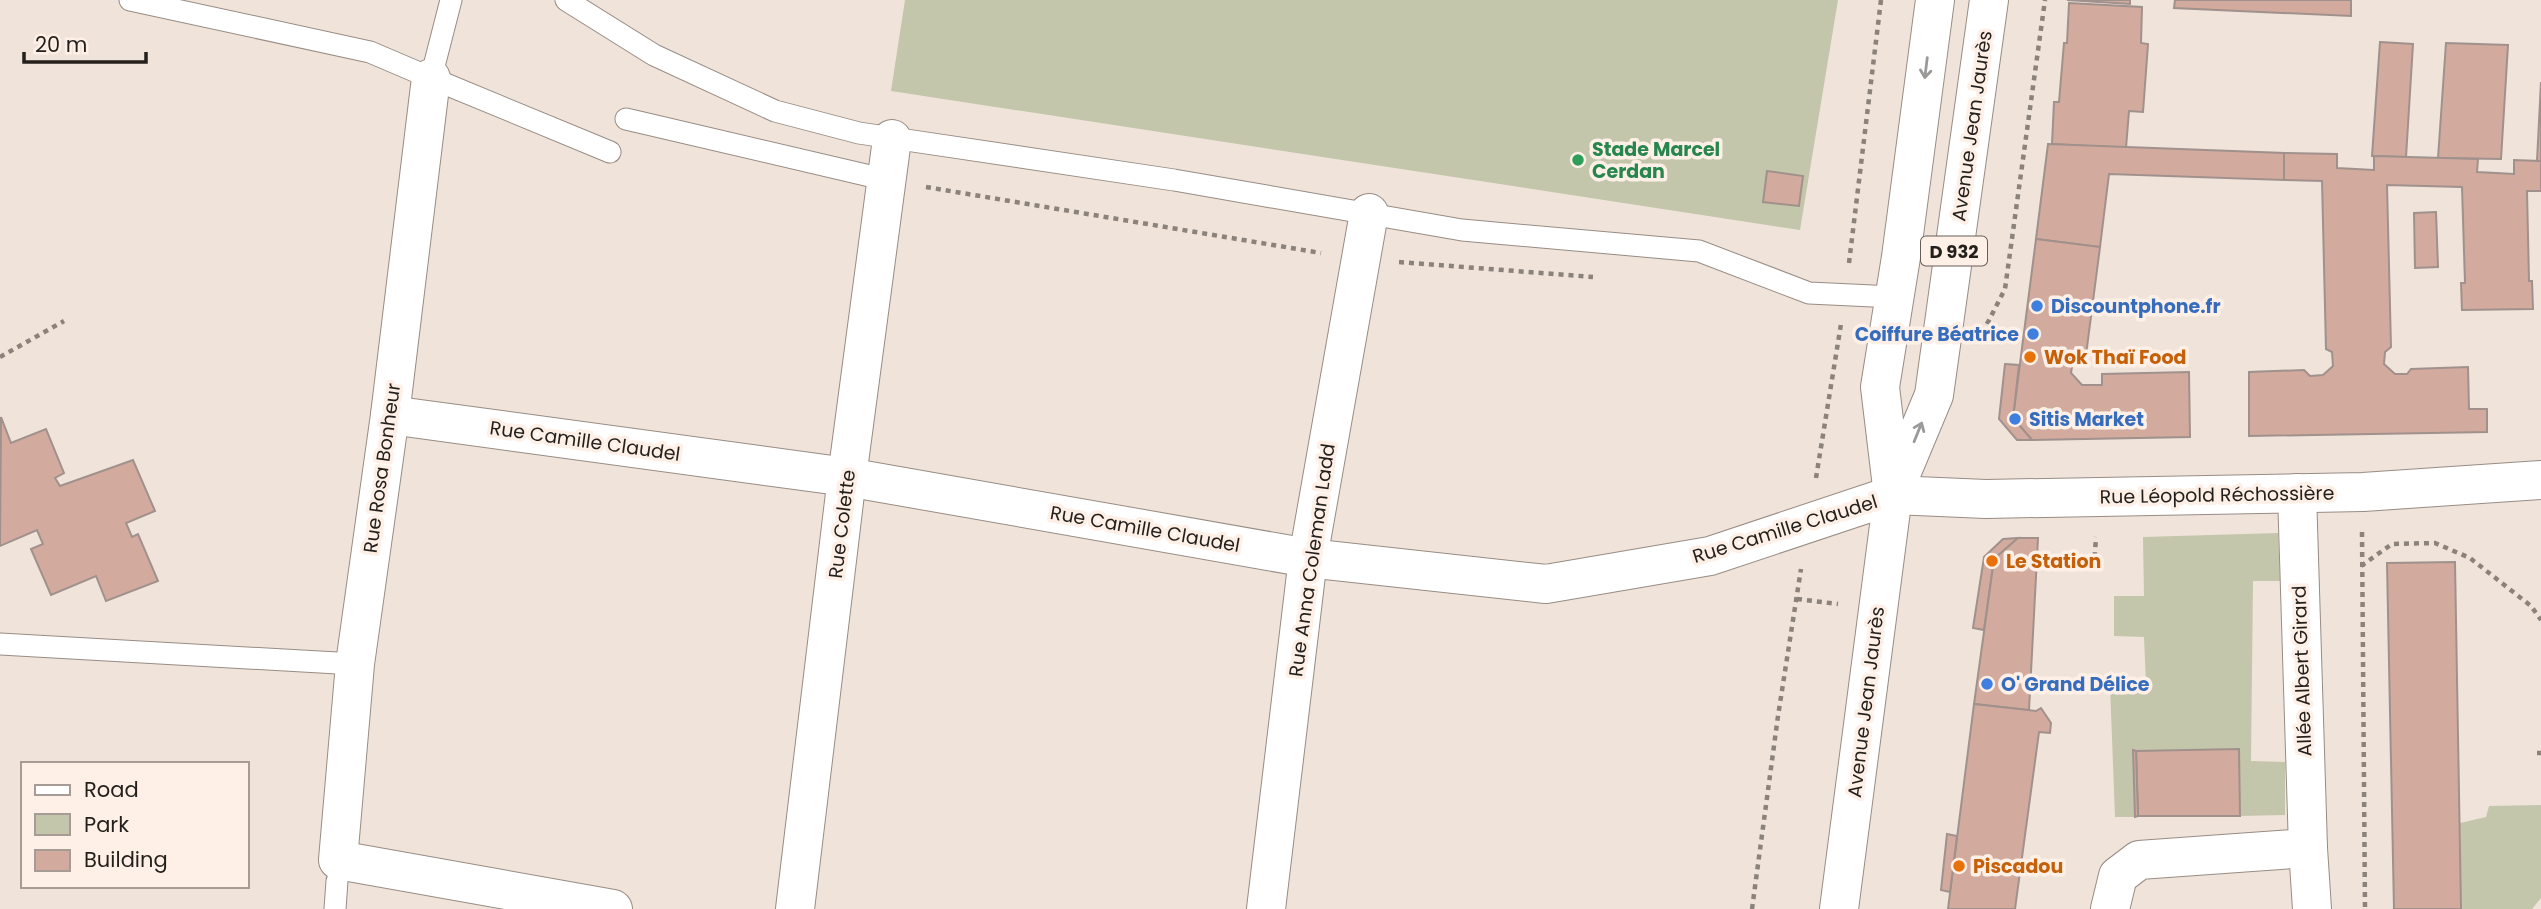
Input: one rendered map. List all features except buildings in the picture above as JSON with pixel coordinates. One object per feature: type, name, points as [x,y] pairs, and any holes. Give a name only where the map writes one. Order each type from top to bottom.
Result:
[{"type":"street","name":"Avenue Jean Jaurès","points":[[1839,909],[1893,495],[1880,387],[1935,0]]},
{"type":"street","name":"Avenue Jean Jaurès","points":[[1893,495],[1934,395],[1989,0]]},
{"type":"street","name":"Rue Rosa Bonheur","points":[[337,871],[355,664],[390,415],[431,78]]},
{"type":"street","name":"Rue Colette","points":[[795,909],[847,477],[892,139]]},
{"type":"street","name":"Rue Anna Coleman Ladd","points":[[1266,909],[1308,558],[1369,213]]},
{"type":"street","name":"Rue Camille Claudel","points":[[390,415],[847,477],[1308,558],[1546,584],[1710,556],[1808,526],[1893,495]]},
{"type":"street","name":"Rue Léopold Réchossière","points":[[1893,495],[1986,499],[2297,494],[2541,480]]},
{"type":"street","name":"Allée Albert Girard","points":[[2297,494],[2312,909]]},
{"type":"street","points":[[2110,909],[2118,876],[2139,860],[2308,848]]},
{"type":"street","points":[[337,871],[613,909]]},
{"type":"lane","points":[[130,0],[370,52],[610,152]]},
{"type":"lane","points":[[431,78],[451,0]]},
{"type":"lane","points":[[566,0],[654,55],[775,111],[859,133],[1174,180],[1462,230],[1699,251],[1808,293],[1894,297]]},
{"type":"lane","points":[[626,119],[887,180]]},
{"type":"lane","points":[[0,644],[355,664]]},
{"type":"lane","points":[[335,909],[337,871]]},
{"type":"path","points":[[1752,909],[1778,716],[1846,293],[1881,0]]},
{"type":"path","points":[[1985,327],[2005,289],[2045,0]]},
{"type":"path","points":[[0,357],[64,321]]},
{"type":"path","points":[[2363,492],[2361,566],[2365,909]]},
{"type":"path","points":[[2361,566],[2392,544],[2435,543],[2470,558],[2531,606],[2541,620]]},
{"type":"green space","name":"Stade Marcel Cerdan","points":[[905,0],[1838,0],[1800,230],[891,91]]},
{"type":"green space","points":[[2278,533],[2280,581],[2253,581],[2251,761],[2285,762],[2285,815],[2240,816],[2238,749],[2133,751],[2135,817],[2115,817],[2110,685],[2146,683],[2144,637],[2114,636],[2114,596],[2144,596],[2143,537]]},
{"type":"green space","points":[[2541,805],[2541,898],[2532,909],[2461,909],[2460,823],[2486,817],[2489,806]]},
{"type":"place","name":"Stade Marcel Cerdan","points":[[1578,160]]},
{"type":"place","name":"Discountphone.fr","points":[[2037,306]]},
{"type":"place","name":"Coiffure Béatrice","points":[[2033,334]]},
{"type":"place","name":"Wok Thaï Food","points":[[2030,357]]},
{"type":"place","name":"Sitis Market","points":[[2015,419]]},
{"type":"place","name":"Le Station","points":[[1992,561]]},
{"type":"place","name":"O' Grand Délice","points":[[1987,684]]},
{"type":"place","name":"Piscadou","points":[[1959,866]]}]
